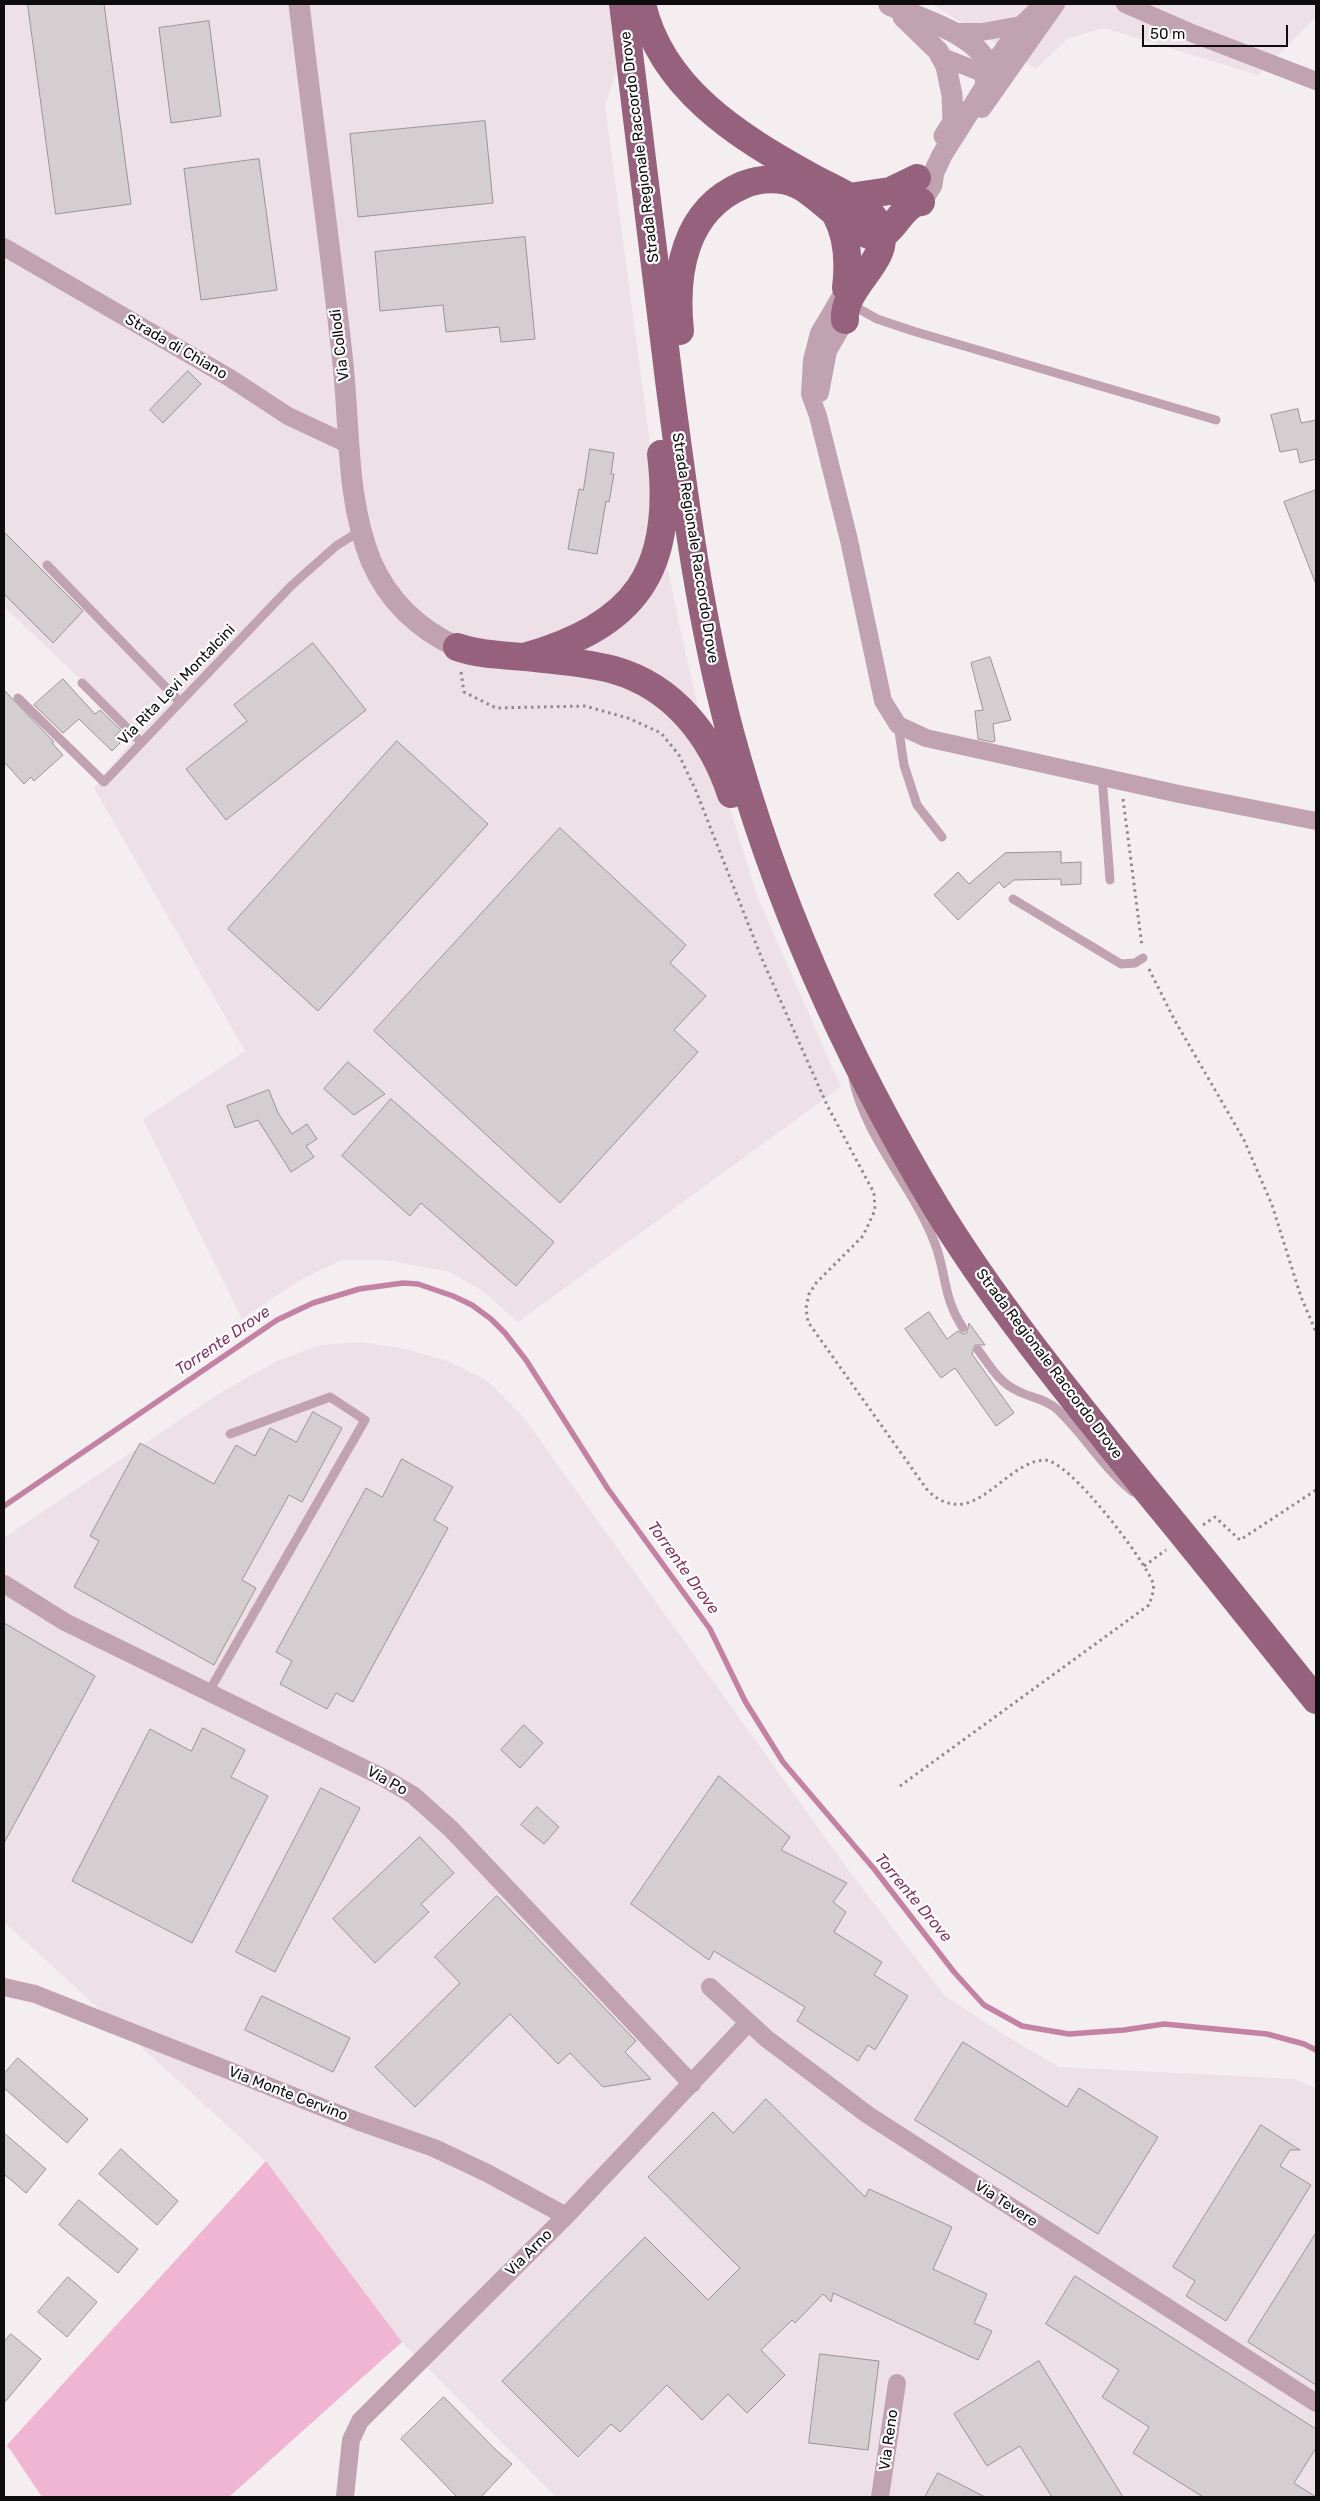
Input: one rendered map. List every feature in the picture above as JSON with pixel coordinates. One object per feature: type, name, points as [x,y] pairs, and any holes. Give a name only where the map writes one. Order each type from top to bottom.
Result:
[{"type":"main road","name":"Strada Regionale Raccordo Drove","points":[[623,4],[688,519],[714,662],[730,730],[760,827],[815,973],[852,1052],[921,1180],[993,1295],[1059,1382],[1315,1697]]},
{"type":"main road","points":[[642,4],[660,50],[696,98],[732,127],[796,168],[842,206],[848,305]]},
{"type":"main road","points":[[524,657],[571,642],[596,629],[617,614],[634,594],[650,568],[661,536],[664,511],[663,474],[624,156],[625,120],[632,81]]},
{"type":"main road","points":[[714,662],[716,626],[713,588],[678,317],[677,294],[682,260],[693,228],[712,204],[727,192],[752,182],[770,179],[792,182],[842,206],[870,211],[882,234]]},
{"type":"main road","points":[[842,206],[890,191],[923,188]]},
{"type":"main road","points":[[848,305],[846,306],[878,253],[882,234],[923,188]]},
{"type":"main road","points":[[457,647],[486,655],[524,657],[598,666],[628,675],[660,692],[691,719],[719,761],[764,889],[781,929],[815,973]]},
{"type":"street","name":"Via Collodi","points":[[299,4],[340,344],[354,500],[360,531],[376,571],[400,607],[425,630],[457,647]]},
{"type":"street","points":[[818,416],[824,364],[848,305],[934,172],[942,155],[985,87],[988,69],[987,62],[983,55],[968,42],[952,32],[889,4]]},
{"type":"street","points":[[889,4],[927,39],[942,57],[951,84],[953,122]]},
{"type":"street","points":[[923,188],[953,122],[988,69],[1021,26],[1042,4]]},
{"type":"street","points":[[923,188],[1056,4]]},
{"type":"street","points":[[1125,4],[1194,34],[1316,81]]},
{"type":"street","points":[[952,32],[982,32],[1021,26]]},
{"type":"street","points":[[942,57],[975,70],[988,69],[1005,62],[1024,48]]},
{"type":"street","name":"Strada di Chiano","points":[[4,247],[230,378],[294,419],[350,445]]},
{"type":"street","points":[[848,305],[822,327],[812,360],[810,394],[818,416],[848,540],[883,700],[898,725],[926,738],[1316,821]]},
{"type":"street","name":"Via Po","points":[[4,1584],[56,1618],[384,1778],[426,1805],[466,1844],[692,2084]]},
{"type":"street","name":"Via Monte Cervino","points":[[4,1987],[34,1994],[357,2120],[434,2148],[488,2173],[566,2216]]},
{"type":"street","name":"Via Tevere","points":[[710,1987],[748,2023],[829,2086],[896,2134],[1316,2403]]},
{"type":"street","name":"Via Arno","points":[[345,2497],[351,2440],[360,2421],[566,2216],[748,2023]]},
{"type":"street","name":"Via Reno","points":[[880,2497],[897,2383]]},
{"type":"lane","points":[[848,305],[877,319],[913,331],[1216,420]]},
{"type":"lane","name":"Via Rita Levi Montalcini","points":[[18,698],[104,782],[296,581],[341,542],[360,531]]},
{"type":"lane","points":[[47,565],[180,702]]},
{"type":"lane","points":[[82,682],[141,742]]},
{"type":"lane","points":[[898,725],[904,766],[917,805],[942,837]]},
{"type":"lane","points":[[1102,776],[1110,880]]},
{"type":"lane","points":[[1013,899],[1121,964],[1136,963],[1143,958]]},
{"type":"lane","points":[[852,1052],[853,1079],[859,1102],[934,1240],[947,1297],[963,1328]]},
{"type":"lane","points":[[978,1350],[1006,1384],[1053,1406],[1117,1478],[1139,1496],[1159,1505]]},
{"type":"lane","points":[[208,1693],[365,1420],[330,1397],[230,1434]]},
{"type":"path","points":[[457,647],[464,692],[496,708],[585,706],[628,718],[660,733],[679,755],[696,791],[762,959],[827,1105],[874,1193],[876,1210],[863,1236],[816,1284],[809,1294],[806,1308],[808,1322],[928,1490],[939,1501],[951,1504],[964,1504],[978,1499],[1025,1466],[1047,1460],[1058,1464],[1084,1489],[1144,1566],[1154,1585],[1149,1605],[900,1786]]},
{"type":"path","points":[[1121,780],[1143,958],[1174,1019],[1244,1140],[1272,1205],[1301,1297],[1316,1332]]},
{"type":"path","points":[[1197,1529],[1215,1517],[1240,1540],[1316,1490]]},
{"type":"path","points":[[1144,1566],[1168,1549]]},
{"type":"shaded area","points":[[4,4],[608,4],[617,70],[605,105],[664,549],[679,624],[699,711],[758,898],[841,1087],[518,1322],[484,1292],[450,1272],[386,1260],[342,1260],[300,1280],[242,1319],[143,1119],[245,1051],[94,788],[138,733],[4,607]]},
{"type":"shaded area","points":[[932,4],[1316,4],[1316,17],[1258,75],[1104,28],[1067,39],[1036,69]]},
{"type":"shaded area","points":[[362,1342],[405,1349],[448,1361],[488,1381],[524,1418],[847,1868],[944,1995],[1003,2034],[1059,2067],[1295,2079],[1316,2088],[1316,2497],[556,2497],[402,2342],[266,2161],[4,1922],[4,1538],[218,1394],[277,1361],[320,1345]]},
{"type":"shaded area","points":[[266,2161],[402,2342],[229,2497],[42,2497],[7,2445]]},
{"type":"building","points":[[28,4],[104,4],[131,204],[56,214]]},
{"type":"building","points":[[209,21],[221,116],[171,123],[159,28]]},
{"type":"building","points":[[485,121],[493,203],[358,217],[350,134]]},
{"type":"building","points":[[259,159],[277,290],[201,300],[184,169]]},
{"type":"building","points":[[525,237],[535,339],[501,342],[499,327],[446,332],[443,305],[380,311],[375,252]]},
{"type":"building","points":[[188,371],[201,384],[163,423],[150,410]]},
{"type":"building","points":[[1298,409],[1301,423],[1316,420],[1316,459],[1300,463],[1297,449],[1280,452],[1271,415]]},
{"type":"building","points":[[590,449],[614,453],[611,474],[614,474],[609,502],[606,501],[597,554],[568,549],[579,489],[583,490]]},
{"type":"building","points":[[1316,490],[1316,582],[1315,582],[1284,502]]},
{"type":"building","points":[[4,532],[83,611],[53,643],[4,594]]},
{"type":"building","points":[[313,643],[366,710],[226,820],[186,769],[247,721],[234,705]]},
{"type":"building","points":[[990,657],[1011,720],[993,724],[995,741],[992,742],[978,739],[975,711],[983,710],[971,663]]},
{"type":"building","points":[[63,679],[95,714],[100,710],[121,730],[115,736],[120,743],[112,751],[79,719],[63,733],[34,705]]},
{"type":"building","points":[[4,690],[54,742],[52,743],[63,755],[34,781],[31,777],[24,784],[4,762]]},
{"type":"building","points":[[397,741],[488,824],[318,1011],[228,929]]},
{"type":"building","points":[[560,828],[686,945],[670,963],[706,996],[674,1030],[698,1052],[560,1203],[374,1031]]},
{"type":"building","points":[[1061,852],[1061,863],[1081,862],[1081,884],[1061,885],[1061,879],[1014,880],[1004,888],[999,882],[958,920],[934,895],[958,872],[969,884],[1005,853]]},
{"type":"building","points":[[348,1062],[385,1094],[354,1115],[324,1089]]},
{"type":"building","points":[[269,1090],[278,1113],[292,1134],[307,1124],[317,1139],[306,1146],[314,1157],[291,1172],[258,1120],[235,1128],[227,1106]]},
{"type":"building","points":[[391,1099],[554,1242],[516,1286],[421,1203],[410,1216],[342,1156]]},
{"type":"building","points":[[929,1312],[947,1339],[958,1331],[963,1334],[967,1333],[969,1323],[985,1345],[975,1345],[972,1354],[1014,1413],[996,1426],[955,1368],[941,1378],[905,1329]]},
{"type":"building","points":[[313,1412],[342,1428],[302,1502],[289,1495],[242,1580],[256,1588],[214,1665],[74,1587],[99,1541],[90,1536],[140,1443],[214,1484],[236,1445],[255,1456],[270,1428],[296,1442]]},
{"type":"building","points":[[402,1459],[453,1487],[434,1520],[448,1528],[353,1702],[336,1693],[327,1709],[280,1684],[292,1661],[276,1652],[366,1488],[382,1497]]},
{"type":"building","points":[[4,1623],[95,1676],[4,1843]]},
{"type":"building","points":[[524,1725],[543,1743],[520,1768],[501,1750]]},
{"type":"building","points":[[203,1728],[245,1750],[231,1777],[268,1796],[192,1943],[72,1881],[150,1729],[191,1751]]},
{"type":"building","points":[[719,1776],[790,1837],[781,1850],[847,1883],[833,1902],[846,1912],[834,1932],[882,1962],[874,1975],[908,1996],[875,2050],[868,2045],[858,2061],[797,2021],[805,2007],[714,1951],[709,1960],[631,1904]]},
{"type":"building","points":[[321,1788],[360,1808],[275,1972],[236,1952]]},
{"type":"building","points":[[537,1807],[559,1827],[544,1844],[521,1825]]},
{"type":"building","points":[[420,1837],[454,1873],[421,1904],[429,1912],[375,1963],[333,1919]]},
{"type":"building","points":[[497,1896],[636,2041],[625,2052],[651,2079],[603,2087],[570,2053],[558,2064],[510,2014],[415,2107],[375,2067],[460,1983],[435,1957]]},
{"type":"building","points":[[262,1996],[350,2038],[333,2072],[245,2030]]},
{"type":"building","points":[[963,2042],[1067,2107],[1079,2088],[1158,2137],[1098,2234],[915,2120]]},
{"type":"building","points":[[18,2058],[88,2119],[67,2143],[4,2088],[4,2074]]},
{"type":"building","points":[[766,2099],[865,2197],[869,2189],[952,2227],[933,2269],[987,2294],[974,2323],[992,2331],[978,2360],[833,2293],[831,2302],[823,2294],[795,2323],[792,2320],[761,2350],[785,2375],[747,2413],[728,2394],[702,2420],[667,2385],[620,2432],[611,2424],[578,2457],[502,2381],[645,2237],[708,2300],[740,2268],[648,2177],[713,2112],[733,2133]]},
{"type":"building","points":[[1261,2125],[1300,2150],[1290,2150],[1280,2166],[1311,2185],[1226,2321],[1186,2296],[1195,2281],[1173,2267]]},
{"type":"building","points":[[4,2133],[46,2169],[26,2193],[4,2174]]},
{"type":"building","points":[[121,2149],[178,2201],[157,2225],[99,2174]]},
{"type":"building","points":[[79,2200],[138,2249],[118,2273],[59,2225]]},
{"type":"building","points":[[1316,2233],[1316,2385],[1248,2342]]},
{"type":"building","points":[[1075,2276],[1316,2429],[1316,2448],[1294,2483],[1316,2497],[1203,2497],[1133,2453],[1149,2427],[1102,2397],[1119,2370],[1046,2324]]},
{"type":"building","points":[[68,2277],[97,2302],[67,2337],[38,2312]]},
{"type":"building","points":[[11,2334],[41,2359],[4,2403],[4,2342]]},
{"type":"building","points":[[820,2354],[879,2361],[868,2450],[809,2443]]},
{"type":"building","points":[[1039,2361],[1123,2497],[1052,2497],[1020,2446],[987,2466],[954,2414]]},
{"type":"building","points":[[444,2397],[512,2464],[481,2497],[457,2497],[401,2439]]},
{"type":"building","points":[[938,2473],[952,2480],[985,2497],[925,2497]]},
{"type":"waterway","name":"Torrente Drove","points":[[4,1506],[277,1320],[313,1303],[359,1289],[403,1283],[418,1284],[453,1296],[472,1305],[491,1319],[505,1333],[526,1360],[608,1489],[710,1629],[745,1701],[783,1762],[875,1870],[954,1972],[984,2005],[1022,2026],[1069,2034],[1124,2030],[1164,2024],[1267,2034],[1304,2044],[1316,2050]]}]
